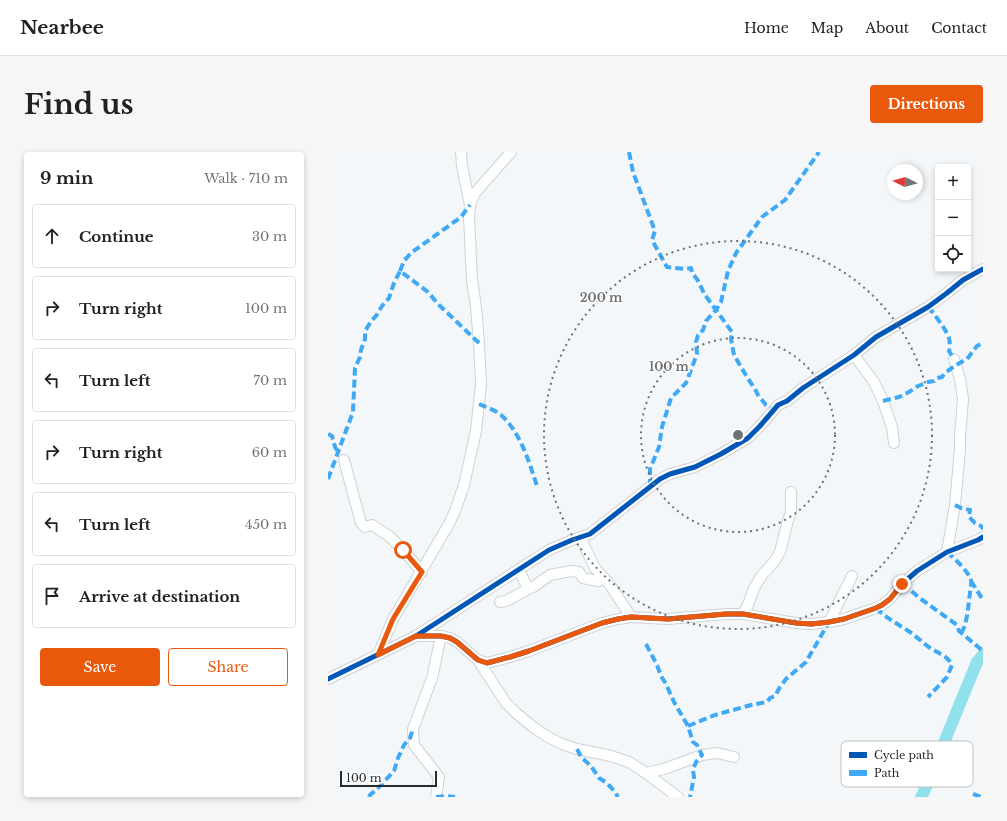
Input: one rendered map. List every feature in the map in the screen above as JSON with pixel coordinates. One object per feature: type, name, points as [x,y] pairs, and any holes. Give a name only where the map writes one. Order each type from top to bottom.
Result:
[{"type":"street","points":[[378,655],[393,619],[422,572],[455,511],[464,485],[476,431],[481,384],[479,343],[472,272],[469,217],[470,205],[462,166],[461,152]]},
{"type":"street","points":[[470,205],[475,193],[511,152]]},
{"type":"street","points":[[328,679],[416,636],[549,550],[590,534],[665,476],[695,467],[748,438],[778,405],[787,401],[803,388],[854,355],[876,337],[928,307],[963,280],[983,269]]},
{"type":"street","points":[[854,355],[874,382],[883,401],[892,427],[894,443]]},
{"type":"street","points":[[947,552],[955,505],[963,399],[960,379],[954,359]]},
{"type":"street","points":[[344,460],[361,523],[366,527],[372,525],[389,536],[422,572]]},
{"type":"street","points":[[743,614],[754,588],[780,552],[791,512],[791,492]]},
{"type":"street","points":[[580,537],[595,568],[610,585],[631,617]]},
{"type":"street","points":[[478,660],[487,663],[510,657],[602,623],[631,617],[668,619],[743,614],[796,623],[812,624],[829,622],[863,613],[882,605],[890,599],[907,579],[947,552],[983,537]]},
{"type":"street","points":[[519,570],[528,589]]},
{"type":"street","points":[[500,602],[506,601],[533,587],[550,575],[570,571],[579,572],[583,578],[598,581],[604,578]]},
{"type":"street","points":[[829,622],[852,576]]},
{"type":"street","points":[[416,636],[441,636],[450,638],[457,642],[478,660],[506,703],[533,727],[548,737],[577,749],[611,756],[629,762],[678,797]]},
{"type":"street","points":[[436,797],[440,777],[414,745],[413,729],[432,678],[441,636]]},
{"type":"street","points":[[646,773],[664,769],[702,755],[717,753],[734,757]]},
{"type":"waterway","points":[[945,741],[977,662],[983,655]]},
{"type":"waterway","points":[[921,797],[926,787]]},
{"type":"marked path","points":[[629,152],[633,172],[655,231],[652,240],[667,267],[685,269],[691,268],[692,273],[697,279],[705,295],[732,332],[731,339],[734,355],[758,395],[766,405],[774,410]]},
{"type":"marked path","points":[[650,487],[650,469],[659,447],[662,427],[671,398],[686,383],[697,354],[696,342],[698,335],[703,330],[706,321],[721,302],[728,271],[736,253],[762,217],[785,200],[819,152]]},
{"type":"marked path","points":[[400,271],[404,261],[411,253],[461,217],[470,205]]},
{"type":"marked path","points":[[328,479],[353,412],[355,368],[365,339],[365,331],[389,298],[400,271],[428,292],[439,305],[479,343]]},
{"type":"marked path","points":[[928,307],[948,335],[950,343],[949,351],[954,359]]},
{"type":"marked path","points":[[883,401],[899,397],[918,386],[942,377],[956,365],[967,359],[977,346],[983,343]]},
{"type":"marked path","points":[[479,404],[501,415],[514,430],[524,448],[537,486]]},
{"type":"marked path","points":[[328,434],[332,436],[338,452]]},
{"type":"marked path","points":[[955,505],[970,510],[969,517],[983,529]]},
{"type":"marked path","points":[[947,552],[964,569],[971,580],[968,613],[962,632]]},
{"type":"marked path","points":[[971,581],[983,600]]},
{"type":"marked path","points":[[902,584],[957,625],[959,631],[983,651]]},
{"type":"marked path","points":[[876,608],[930,648],[945,657],[952,665],[947,677],[928,697]]},
{"type":"marked path","points":[[688,726],[715,715],[767,702],[770,698],[775,696],[786,679],[806,662],[829,622]]},
{"type":"marked path","points":[[646,644],[674,702],[688,726],[693,742],[697,745],[702,755],[696,762],[693,770],[694,777],[690,797]]},
{"type":"marked path","points":[[369,797],[394,771],[398,758],[404,745],[410,738],[413,729]]},
{"type":"marked path","points":[[577,749],[581,757],[591,766],[599,778],[607,783],[618,797]]},
{"type":"marked path","points":[[973,794],[982,797]]},
{"type":"marked path","points":[[436,797],[455,797]]},
{"type":"cycle path","points":[[416,636],[549,550],[590,534],[660,479],[670,474],[695,467],[748,438],[778,405],[787,401],[803,388],[854,355],[876,337],[928,307],[963,280],[983,269]]},
{"type":"cycle path","points":[[328,679],[416,636],[441,636],[450,638],[478,660],[487,663],[529,651],[602,623],[631,617],[668,619],[743,614],[811,624],[844,619],[882,605],[890,599],[902,584],[917,571],[947,552],[983,537]]},
{"type":"route","points":[[403,550],[422,572],[393,619],[378,655],[416,636],[441,636],[450,638],[457,642],[478,660],[487,663],[529,651],[602,623],[631,617],[668,619],[743,614],[796,623],[812,624],[829,622],[844,619],[882,605],[890,599],[902,584]]}]
